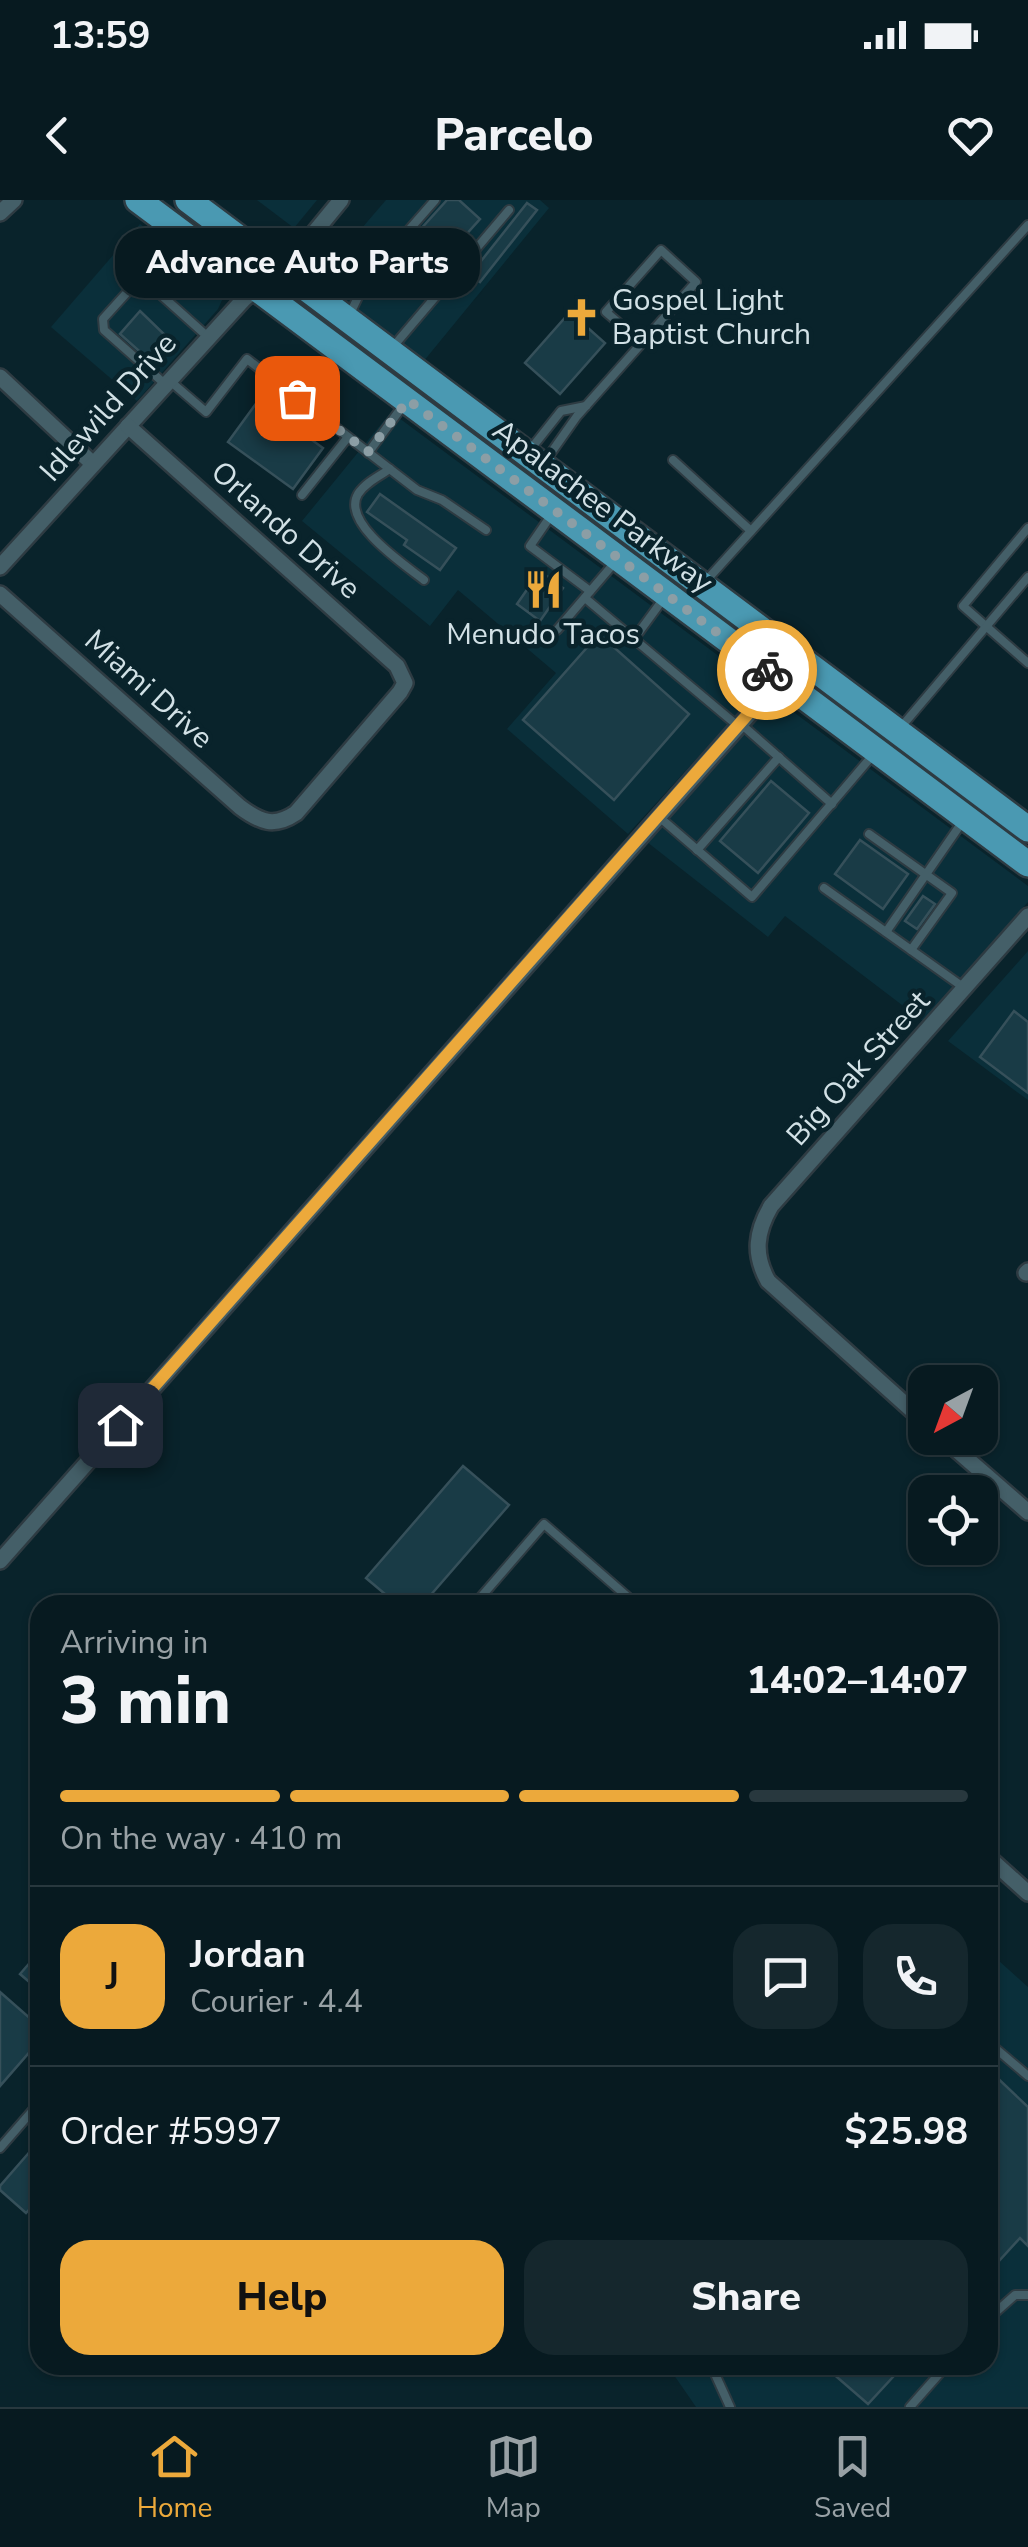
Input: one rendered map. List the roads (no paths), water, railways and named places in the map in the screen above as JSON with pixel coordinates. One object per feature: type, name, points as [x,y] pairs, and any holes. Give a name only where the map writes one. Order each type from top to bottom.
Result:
[{"type":"main road","name":"Apalachee Parkway","points":[[138,200],[1028,864]]},
{"type":"main road","name":"Apalachee Parkway","points":[[188,200],[1028,829]]},
{"type":"street","points":[[0,213],[14,200]]},
{"type":"street","name":"Idlewild Drive","points":[[0,567],[208,337],[295,256],[338,201]]},
{"type":"street","points":[[0,377],[93,464]]},
{"type":"street","name":"Orlando Drive","points":[[128,426],[371,641],[404,678],[400,692],[317,792],[286,819],[263,822]]},
{"type":"street","name":"Miami Drive","points":[[0,594],[240,807],[263,822]]},
{"type":"street","points":[[0,1561],[799,658]]},
{"type":"street","name":"Big Oak Street","points":[[908,1407],[768,1281],[756,1250],[758,1230],[771,1206],[1028,916]]},
{"type":"street","points":[[963,1455],[1028,1512]]},
{"type":"street","points":[[998,1866],[1028,1893]]},
{"type":"lane","points":[[347,320],[367,278],[435,200]]},
{"type":"lane","points":[[390,351],[509,210]]},
{"type":"lane","points":[[702,586],[1028,225]]},
{"type":"lane","points":[[534,460],[586,406],[642,343],[696,282],[661,250],[606,312],[642,343]]},
{"type":"lane","points":[[208,337],[141,277],[103,319],[104,330],[206,412],[247,359],[416,490],[442,500],[486,530]]},
{"type":"lane","points":[[368,452],[408,400]]},
{"type":"lane","points":[[534,460],[561,412],[586,406]]},
{"type":"lane","points":[[302,495],[348,436]]},
{"type":"lane","points":[[673,460],[751,531]]},
{"type":"lane","points":[[390,469],[361,490],[356,511],[379,544],[424,580]]},
{"type":"lane","points":[[555,510],[530,546],[634,639],[832,804]]},
{"type":"lane","points":[[1028,528],[962,606],[1028,664]]},
{"type":"lane","points":[[558,630],[618,558]]},
{"type":"lane","points":[[898,732],[1028,577]]},
{"type":"lane","points":[[634,639],[666,594]]},
{"type":"lane","points":[[658,816],[752,898],[876,751]]},
{"type":"lane","points":[[697,850],[779,757]]},
{"type":"lane","points":[[886,932],[966,818]]},
{"type":"lane","points":[[869,834],[952,892],[911,950]]},
{"type":"lane","points":[[824,888],[966,988]]},
{"type":"lane","points":[[483,1595],[544,1524],[626,1595]]},
{"type":"lane","points":[[998,2050],[1028,2076]]},
{"type":"lane","points":[[0,2148],[30,2114]]},
{"type":"lane","points":[[998,2310],[1014,2295],[1028,2295]]},
{"type":"lane","points":[[716,2375],[730,2407]]},
{"type":"lane","points":[[910,2407],[938,2375]]},
{"type":"place","name":"Gospel Light Baptist Church","points":[[582,317]]},
{"type":"place","name":"Advance Auto Parts","points":[[297,398]]},
{"type":"place","name":"Menudo Tacos","points":[[543,590]]}]
